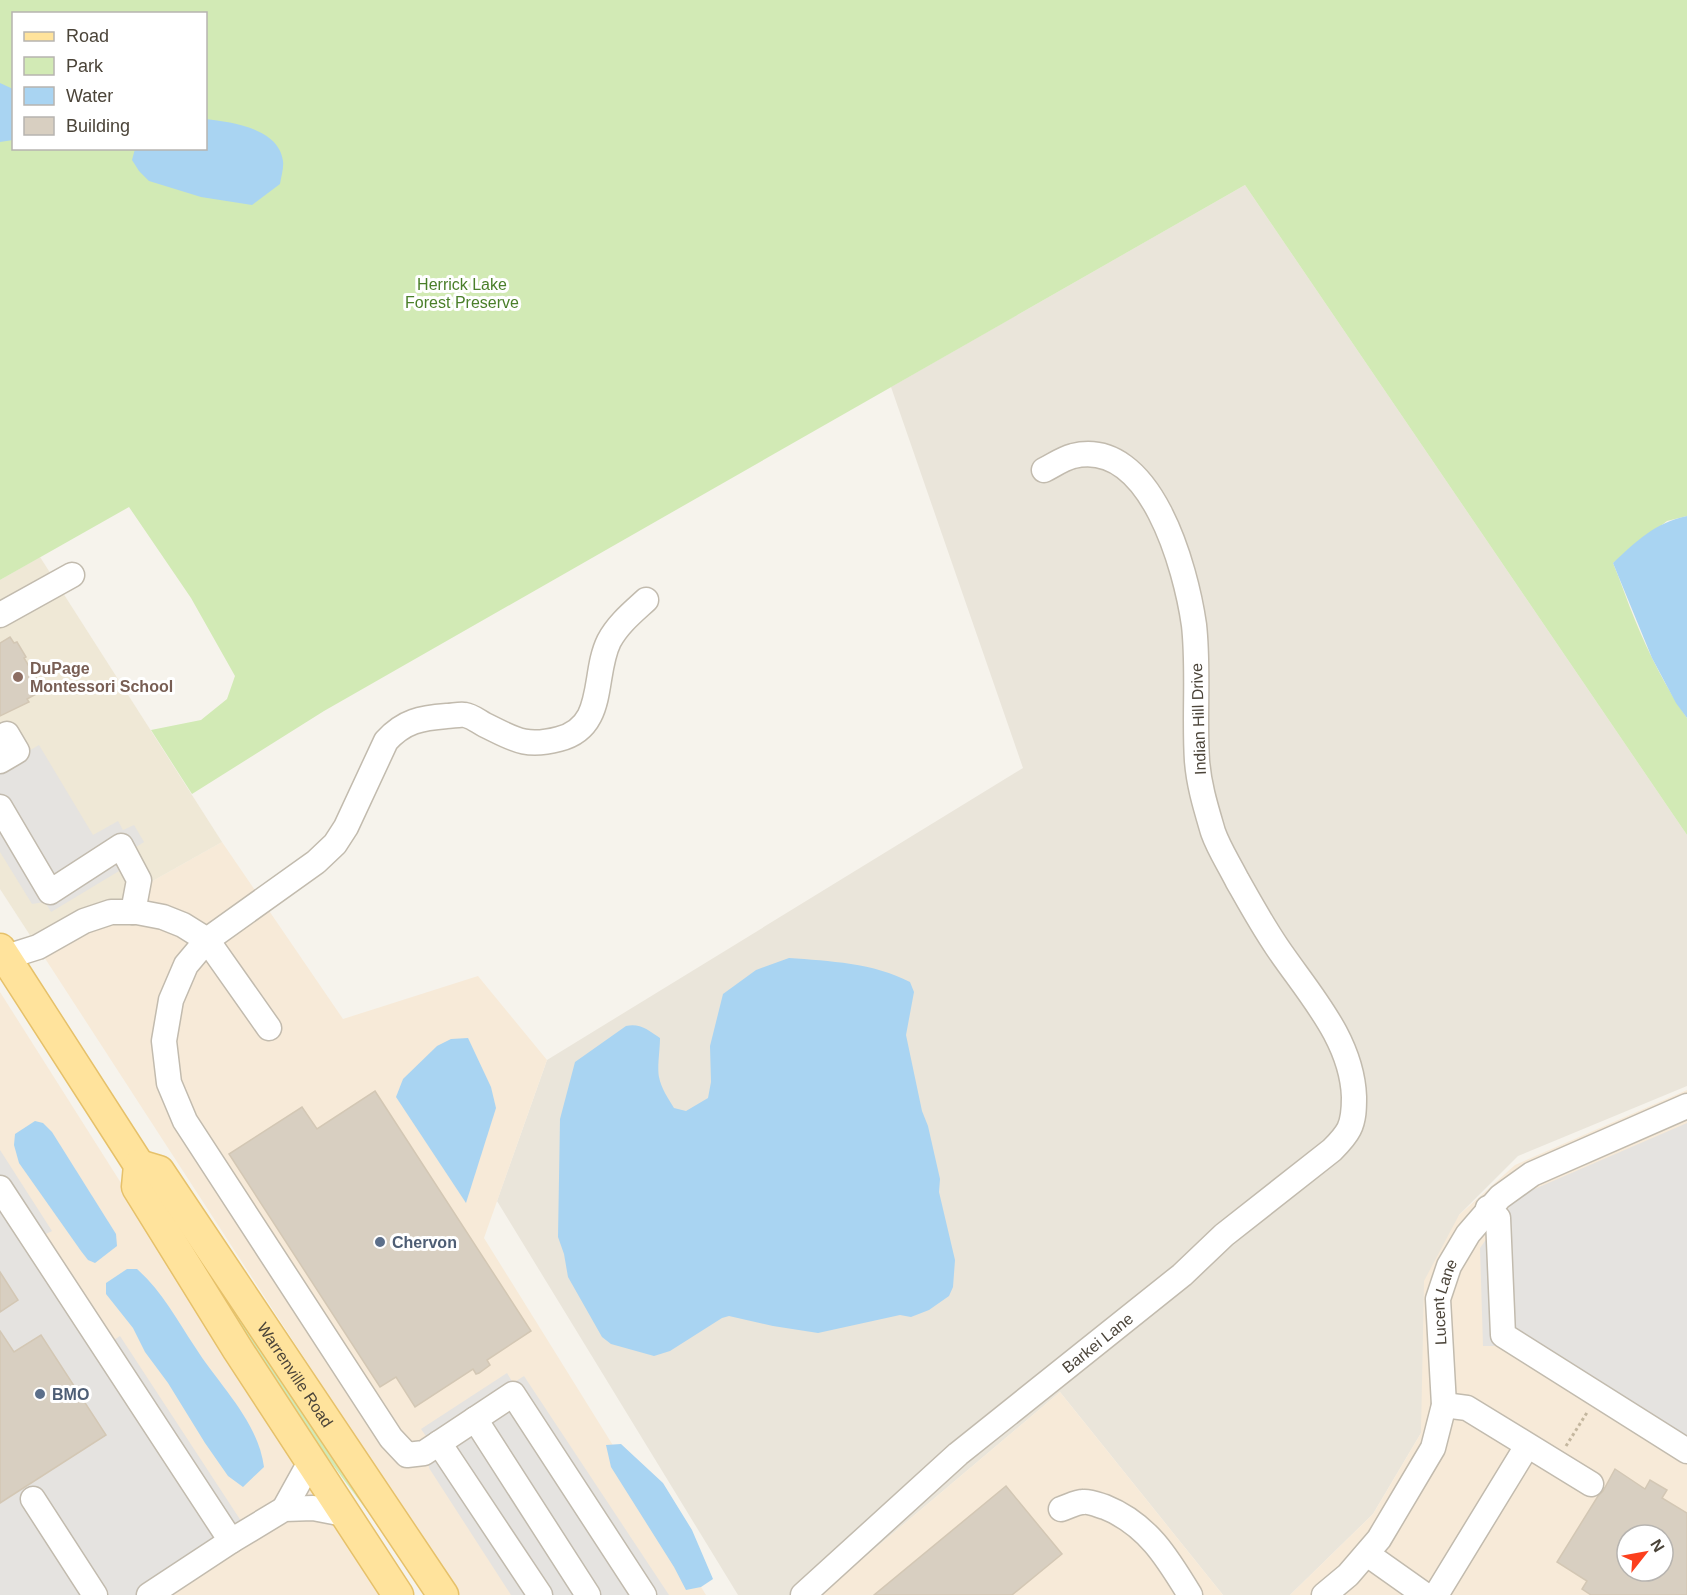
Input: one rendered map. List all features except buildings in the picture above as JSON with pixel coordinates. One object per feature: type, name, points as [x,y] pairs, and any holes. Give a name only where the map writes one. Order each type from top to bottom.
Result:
[{"type":"main road","name":"Warrenville Road","points":[[2,955],[139,1165],[137,1187],[310,1461],[398,1595]]},
{"type":"main road","name":"Warrenville Road","points":[[139,1165],[159,1171],[443,1595]]},
{"type":"street","name":"Indian Hill Drive","points":[[1044,470],[1063,459],[1074,456],[1100,456],[1113,459],[1131,471],[1140,481],[1158,510],[1174,546],[1193,624],[1199,779],[1214,835],[1260,920],[1335,1032],[1350,1072]]},
{"type":"street","points":[[0,615],[72,575]]},
{"type":"street","points":[[644,1595],[513,1394],[424,1453],[407,1455],[391,1438],[185,1121],[169,1083],[164,1041],[171,1000],[186,965],[207,940],[316,862],[335,844],[346,827],[386,741],[404,726],[420,719],[465,714],[520,743],[550,741],[570,736],[579,730],[592,714],[601,661],[610,639],[626,619],[646,600]]},
{"type":"street","points":[[0,738],[7,734],[17,751],[0,761]]},
{"type":"street","points":[[0,807],[50,891],[121,846],[139,880],[133,912]]},
{"type":"street","points":[[2,955],[38,947],[84,921],[111,912],[133,912],[163,917],[183,925],[207,940],[269,1028]]},
{"type":"street","name":"Barkei Lane","points":[[803,1595],[958,1454],[1182,1275],[1224,1235],[1332,1150],[1342,1140],[1352,1120],[1354,1089],[1350,1072]]},
{"type":"street","name":"Lucent Lane","points":[[1324,1595],[1348,1575],[1389,1524],[1425,1464],[1437,1436],[1443,1405],[1438,1323],[1439,1293],[1460,1245],[1488,1208],[1509,1189],[1532,1174],[1687,1106]]},
{"type":"street","points":[[0,1188],[231,1541]]},
{"type":"street","points":[[1488,1208],[1498,1218],[1503,1335],[1687,1450]]},
{"type":"street","points":[[1443,1405],[1467,1408],[1591,1485]]},
{"type":"street","points":[[475,1419],[588,1595]]},
{"type":"street","points":[[439,1443],[540,1595]]},
{"type":"street","points":[[1436,1595],[1527,1446]]},
{"type":"street","points":[[284,1509],[310,1461]]},
{"type":"street","points":[[33,1499],[95,1595]]},
{"type":"street","points":[[1061,1509],[1082,1502],[1096,1503],[1142,1528],[1172,1566],[1190,1595]]},
{"type":"street","points":[[149,1595],[284,1509],[313,1508],[344,1514]]},
{"type":"street","points":[[1367,1554],[1425,1595]]},
{"type":"path","points":[[1565,1447],[1591,1407]]},
{"type":"shaded area","points":[[1245,185],[1687,835],[1687,1086],[1518,1156],[1459,1215],[1424,1383],[1421,1433],[1373,1514],[1290,1595],[1223,1595],[1060,1392],[820,1595],[738,1595],[497,1201],[547,1060],[1023,768],[891,387]]},
{"type":"shaded area","points":[[40,557],[222,842],[37,946],[0,889],[0,580]]},
{"type":"shaded area","points":[[39,745],[93,835],[118,821],[123,830],[134,825],[144,842],[133,849],[139,859],[51,912],[45,902],[32,904],[0,852],[0,768]]},
{"type":"shaded area","points":[[222,842],[343,1019],[478,976],[547,1060],[484,1238],[706,1595],[458,1595],[37,946]]},
{"type":"shaded area","points":[[0,992],[382,1595],[0,1595]]},
{"type":"shaded area","points":[[1687,1090],[1687,1595],[1290,1595],[1373,1514],[1421,1433],[1424,1281],[1459,1215],[1515,1165]]},
{"type":"shaded area","points":[[1687,1123],[1687,1461],[1498,1346],[1483,1346],[1480,1248],[1516,1197]]},
{"type":"shaded area","points":[[0,1150],[52,1231],[40,1237],[108,1344],[120,1336],[243,1524],[136,1595],[0,1595]]},
{"type":"shaded area","points":[[507,1373],[513,1383],[524,1376],[669,1595],[511,1595],[429,1468],[428,1439],[421,1429]]},
{"type":"shaded area","points":[[1060,1392],[1223,1595],[820,1595]]},
{"type":"green space","name":"Herrick Lake Forest Preserve","points":[[0,0],[1687,0],[1687,516],[1667,521],[1613,563],[1652,658],[1687,718],[1687,835],[1245,185],[324,711],[192,794],[151,730],[201,720],[227,699],[235,676],[191,598],[129,507],[0,580]]},
{"type":"green space","points":[[146,1178],[408,1566],[269,1379]]},
{"type":"water","points":[[0,83],[12,89],[12,140],[0,142]]},
{"type":"water","points":[[207,119],[240,125],[263,134],[280,150],[283,170],[280,184],[252,205],[201,197],[149,181],[132,160],[135,150],[207,150]]},
{"type":"water","points":[[1687,516],[1687,718],[1676,703],[1652,658],[1613,563],[1655,528]]},
{"type":"water","points":[[789,958],[866,967],[910,982],[914,992],[906,1035],[922,1111],[928,1126],[940,1179],[939,1192],[955,1260],[953,1287],[949,1296],[929,1310],[911,1317],[900,1315],[818,1333],[729,1316],[722,1318],[670,1351],[654,1356],[611,1344],[602,1337],[568,1277],[558,1237],[560,1119],[575,1062],[626,1026],[636,1025],[644,1028],[660,1038],[658,1073],[665,1093],[674,1108],[686,1111],[708,1098],[711,1082],[710,1046],[723,994],[756,970]]},
{"type":"water","points":[[468,1038],[491,1087],[496,1108],[466,1203],[396,1097],[403,1079],[437,1046],[451,1039]]},
{"type":"water","points":[[35,1121],[43,1123],[52,1132],[116,1234],[117,1246],[95,1263],[88,1260],[81,1251],[19,1163],[14,1145],[15,1134]]},
{"type":"water","points":[[127,1269],[137,1269],[162,1296],[254,1434],[264,1467],[243,1487],[228,1476],[168,1383],[145,1352],[133,1328],[106,1294],[106,1283]]},
{"type":"water","points":[[621,1444],[663,1483],[692,1530],[713,1579],[701,1587],[686,1590],[611,1467],[606,1445]]},
{"type":"place","name":"DuPage Montessori School","points":[[18,677]]},
{"type":"place","name":"Chervon","points":[[380,1242]]},
{"type":"place","name":"BMO","points":[[40,1394]]}]
